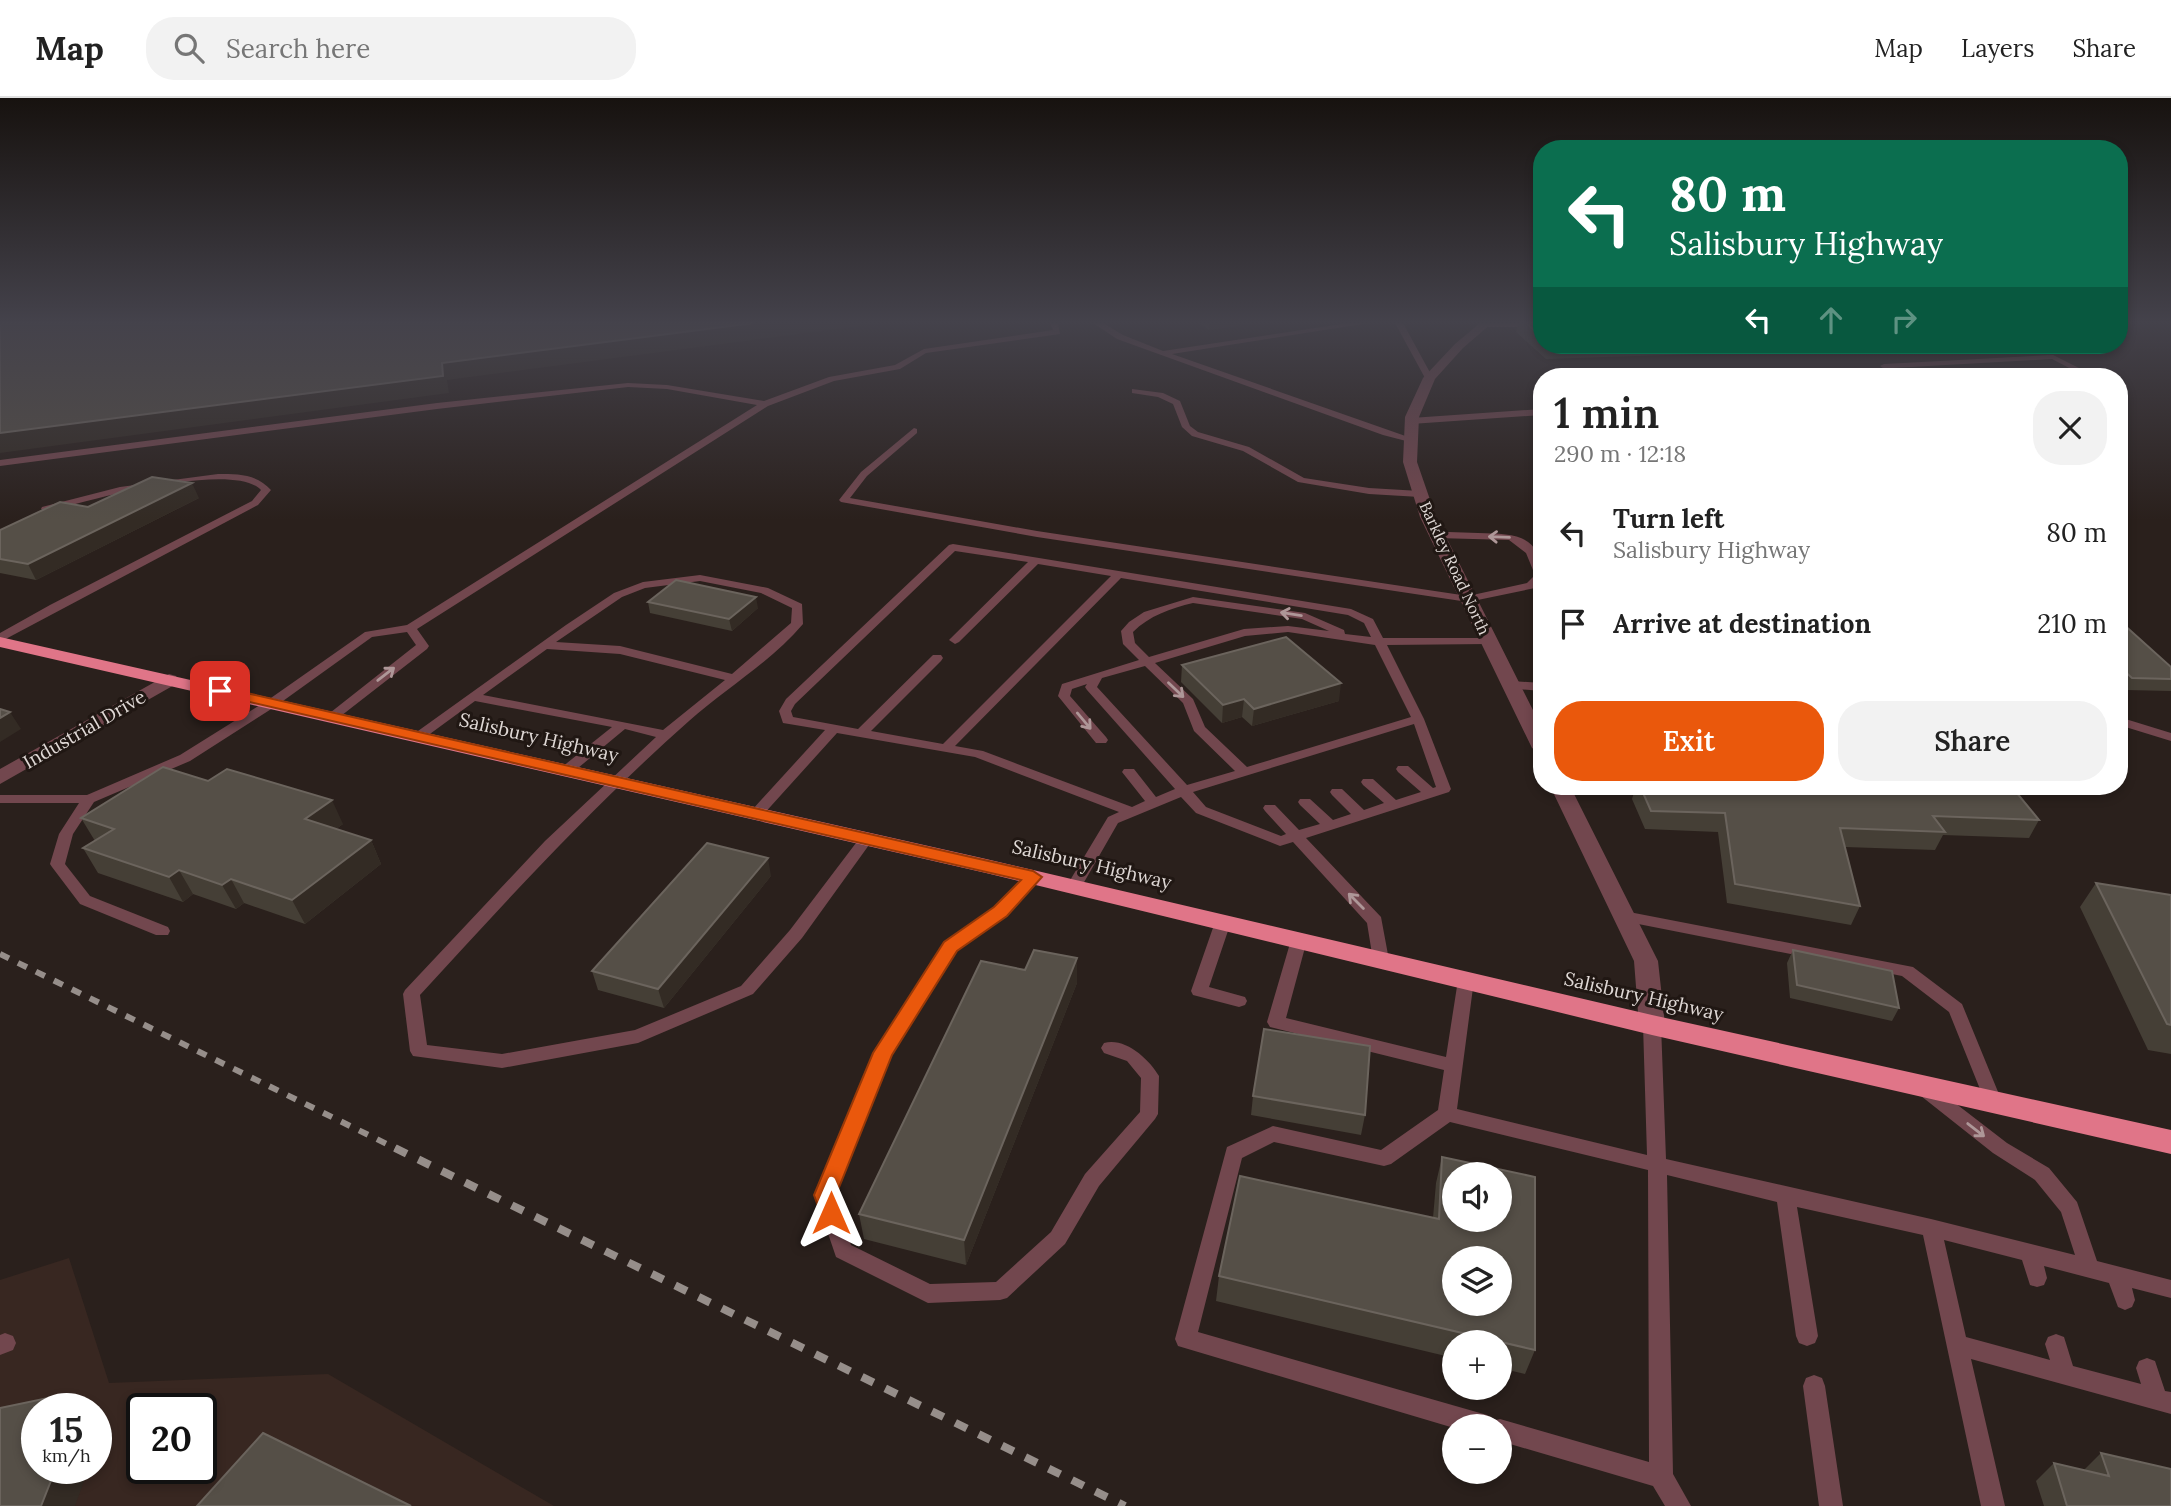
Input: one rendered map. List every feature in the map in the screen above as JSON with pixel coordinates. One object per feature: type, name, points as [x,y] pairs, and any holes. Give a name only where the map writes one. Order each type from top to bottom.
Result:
[{"type":"highway","name":"Salisbury Highway","points":[[0,640],[867,838],[1651,1025],[2171,1143]]},
{"type":"highway","points":[[2121,1132],[2171,1154]]},
{"type":"street","name":"Barkley Road North","points":[[1425,389],[1411,421],[1410,463],[1437,535],[1533,730]]},
{"type":"street","name":"Industrial Drive","points":[[0,778],[169,680]]},
{"type":"street","points":[[1564,795],[1646,961],[1651,1025]]},
{"type":"lane","points":[[0,463],[437,406],[594,389]]},
{"type":"lane","points":[[677,389],[765,404]]},
{"type":"lane","points":[[0,799],[89,799],[185,758],[272,703],[369,634],[410,628],[765,404],[806,389]]},
{"type":"lane","points":[[1262,389],[1410,439]]},
{"type":"lane","points":[[1135,391],[1160,395],[1177,403],[1186,427],[1195,434],[1246,449],[1301,480],[1369,491],[1420,494]]},
{"type":"lane","points":[[1411,421],[1533,413]]},
{"type":"lane","points":[[914,431],[864,474],[844,500],[1037,534],[1468,598],[1533,584]]},
{"type":"lane","points":[[0,640],[54,607],[255,503],[266,490],[257,481],[236,477],[183,481],[99,492],[60,503],[36,514]]},
{"type":"lane","points":[[1437,535],[1512,537],[1531,551],[1533,556]]},
{"type":"lane","points":[[1097,676],[1091,687],[1201,810],[1280,841],[1444,789],[1418,719],[1369,621],[1351,612],[953,547],[790,702],[785,711],[788,720],[978,754],[1132,811]]},
{"type":"lane","points":[[955,640],[1036,560]]},
{"type":"lane","points":[[946,748],[1119,573]]},
{"type":"lane","points":[[418,736],[618,595],[643,584],[700,578],[764,590],[798,606],[797,624],[666,735],[540,854],[411,994],[419,1051],[502,1060],[638,1036],[747,990],[796,934],[867,838]]},
{"type":"lane","points":[[1242,778],[1199,727],[1189,702],[1129,644],[1128,631],[1134,623],[1193,600],[1306,616],[1354,638]]},
{"type":"lane","points":[[332,716],[423,646],[410,628]]},
{"type":"lane","points":[[1101,740],[1064,696],[1066,687],[1244,633],[1288,629],[1379,642],[1489,640]]},
{"type":"lane","points":[[545,645],[620,650],[733,678]]},
{"type":"lane","points":[[861,733],[937,658]]},
{"type":"lane","points":[[1511,685],[1533,686]]},
{"type":"lane","points":[[472,697],[666,735]]},
{"type":"lane","points":[[1073,887],[1113,820],[1183,791],[1242,778],[1266,765],[1418,719]]},
{"type":"lane","points":[[2128,724],[2171,737]]},
{"type":"lane","points":[[567,770],[622,725]]},
{"type":"lane","points":[[757,813],[834,728]]},
{"type":"lane","points":[[1365,735],[1377,746]]},
{"type":"lane","points":[[1330,746],[1341,756]]},
{"type":"lane","points":[[1298,756],[1311,768]]},
{"type":"lane","points":[[1266,765],[1277,777]]},
{"type":"lane","points":[[1403,769],[1430,793]]},
{"type":"lane","points":[[1129,772],[1154,803]]},
{"type":"lane","points":[[1368,782],[1394,805]]},
{"type":"lane","points":[[1337,792],[1362,816]]},
{"type":"lane","points":[[89,799],[66,834],[57,864],[86,900],[162,932]]},
{"type":"lane","points":[[1305,802],[1331,826]]},
{"type":"lane","points":[[1270,808],[1376,921],[1381,960]]},
{"type":"lane","points":[[1033,877],[1001,911],[950,947],[883,1053],[825,1195],[843,1251],[928,1294],[1000,1291],[1058,1238],[1092,1180],[1149,1114],[1150,1076],[1133,1056],[1110,1048]]},
{"type":"lane","points":[[1625,916],[1907,971],[1956,1008],[1994,1104]]},
{"type":"lane","points":[[1223,922],[1199,992],[1239,1001]]},
{"type":"lane","points":[[1299,940],[1276,1022],[1454,1066]]},
{"type":"lane","points":[[1445,1414],[1186,1339],[1234,1153],[1273,1134],[1384,1158],[1447,1114],[1466,981]]},
{"type":"lane","points":[[1651,1025],[1657,1164],[1661,1477],[1679,1506]]},
{"type":"lane","points":[[1923,1088],[2000,1148],[2042,1174],[2070,1208],[2089,1268]]},
{"type":"lane","points":[[1447,1114],[1931,1228],[2171,1289]]},
{"type":"lane","points":[[1786,1196],[1807,1336]]},
{"type":"lane","points":[[1931,1228],[1993,1506]]},
{"type":"lane","points":[[2030,1253],[2037,1278]]},
{"type":"lane","points":[[2117,1275],[2125,1300]]},
{"type":"lane","points":[[2056,1343],[2064,1374]]},
{"type":"lane","points":[[1957,1345],[2164,1401]]},
{"type":"lane","points":[[2147,1368],[2164,1401]]},
{"type":"lane","points":[[1814,1386],[1831,1506]]},
{"type":"lane","points":[[1512,1434],[1661,1477]]},
{"type":"shaded area","points":[[69,1258],[109,1383],[328,1374],[554,1506],[0,1506],[0,1280]]},
{"type":"building","points":[[0,389],[344,389],[0,433]]},
{"type":"building","points":[[152,477],[192,483],[28,564],[0,559],[0,530],[60,502],[88,507]]},
{"type":"building","points":[[676,580],[756,597],[729,619],[648,602]]},
{"type":"building","points":[[2128,628],[2171,667],[2171,679],[2132,678],[2128,674]]},
{"type":"building","points":[[1286,637],[1341,683],[1254,709],[1244,699],[1223,705],[1182,665]]},
{"type":"building","points":[[0,709],[10,712],[0,718]]},
{"type":"building","points":[[163,767],[208,781],[227,769],[332,800],[305,819],[371,840],[292,900],[231,879],[222,885],[179,870],[169,877],[83,848],[114,829],[81,818]]},
{"type":"building","points":[[1644,795],[2019,795],[2039,820],[1933,816],[1945,832],[1840,828],[1860,906],[1735,884],[1725,813],[1651,811]]},
{"type":"building","points":[[707,843],[768,858],[658,989],[592,971]]},
{"type":"building","points":[[2096,883],[2171,895],[2171,1025],[2167,1024]]},
{"type":"building","points":[[1034,950],[1077,958],[964,1240],[859,1214],[981,961],[1025,970]]},
{"type":"building","points":[[1793,950],[1892,971],[1899,1008],[1797,985]]},
{"type":"building","points":[[1264,1029],[1370,1046],[1365,1115],[1253,1096]]},
{"type":"building","points":[[1442,1157],[1465,1162],[1442,1162],[1442,1232],[1512,1232],[1512,1172],[1535,1177],[1535,1350],[1512,1345],[1512,1330],[1450,1330],[1219,1276],[1240,1176],[1439,1219]]},
{"type":"building","points":[[21,1404],[21,1484],[50,1484],[41,1506],[0,1506],[0,1408]]},
{"type":"building","points":[[263,1433],[411,1506],[197,1506]]},
{"type":"building","points":[[2101,1453],[2171,1469],[2171,1506],[2067,1506],[2054,1463],[2109,1476]]},
{"type":"railway","points":[[0,954],[399,1150]]},
{"type":"railway","points":[[395,1148],[1125,1506]]},
{"type":"route","points":[[220,691],[1033,877],[1001,911],[950,947],[883,1053],[825,1195],[831,1213]]}]
